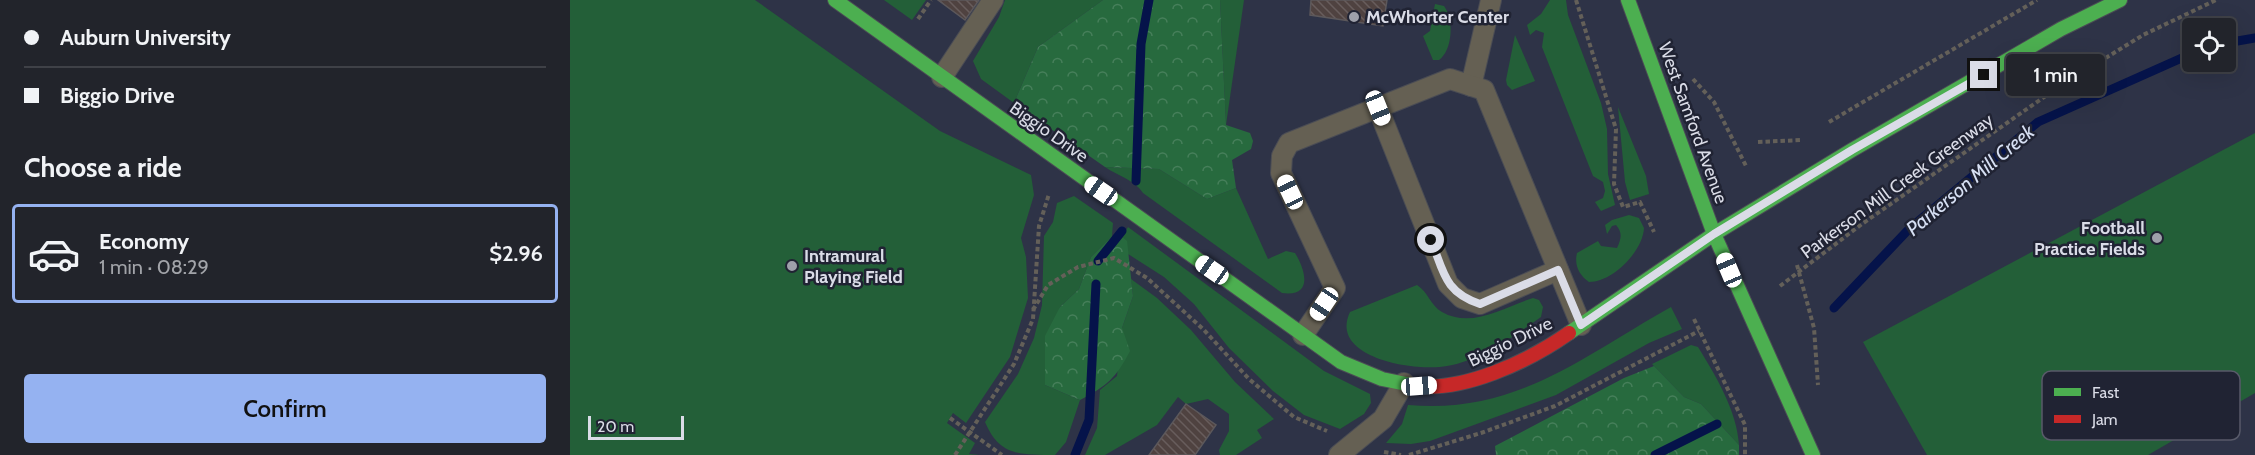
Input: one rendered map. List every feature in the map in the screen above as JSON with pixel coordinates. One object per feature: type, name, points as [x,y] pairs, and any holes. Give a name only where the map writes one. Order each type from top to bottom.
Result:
[{"type":"street","name":"Biggio Drive","points":[[835,0],[1341,362],[1382,379],[1419,386],[1475,381],[1550,346],[1714,234],[2061,29],[2120,0]]},
{"type":"street","name":"West Samford Avenue","points":[[1628,0],[1714,234],[1813,455]]},
{"type":"lane","points":[[942,77],[993,0]]},
{"type":"lane","points":[[1471,86],[1491,0]]},
{"type":"lane","points":[[1303,335],[1335,288],[1281,173],[1282,156],[1289,143],[1450,79],[1484,90],[1581,325]]},
{"type":"lane","points":[[1378,108],[1448,284],[1462,298],[1480,304],[1558,270]]},
{"type":"lane","points":[[1339,455],[1383,419],[1404,383]]},
{"type":"path","points":[[912,27],[931,0]]},
{"type":"path","points":[[1576,0],[1616,129],[1614,184],[1623,207],[1641,202],[1654,232]]},
{"type":"path","points":[[1820,128],[2037,0]]},
{"type":"path","name":"Parkerson Mill Creek Greenway","points":[[1780,286],[1862,224],[2056,88],[2162,25],[2216,0]]},
{"type":"path","points":[[1758,142],[1803,140],[1811,134]]},
{"type":"path","points":[[955,455],[1014,364],[1033,319],[1039,226],[1059,161]]},
{"type":"path","points":[[1744,161],[1747,168]]},
{"type":"path","points":[[1033,310],[1047,285],[1078,267],[1114,258],[1147,278],[1203,329],[1249,379],[1294,417],[1330,433]]},
{"type":"path","points":[[1797,265],[1814,327],[1818,390]]},
{"type":"path","points":[[1694,319],[1745,425],[1745,455]]},
{"type":"path","points":[[1409,455],[1481,433],[1555,405],[1699,331]]},
{"type":"path","points":[[950,418],[1002,455]]},
{"type":"path","points":[[1380,451],[1401,455]]},
{"type":"shaded area","points":[[570,0],[2255,0],[2255,455],[570,455]]},
{"type":"green space","name":"Intramural Playing Field","points":[[570,0],[755,0],[940,131],[1031,175],[1034,195],[1021,238],[1026,257],[1028,298],[1010,357],[966,423],[953,413],[947,423],[975,443],[969,454],[979,455],[570,455]]},
{"type":"green space","points":[[884,0],[926,0],[912,20]]},
{"type":"green space","points":[[1005,0],[1103,0],[1038,47],[1014,103],[981,79],[973,61],[999,17]]},
{"type":"green space","points":[[1103,0],[1220,0],[1226,125],[1250,133],[1253,141],[1251,149],[1232,160],[1236,188],[1207,199],[1159,169],[1105,167],[1014,103],[1038,47]]},
{"type":"green space","points":[[1220,0],[1244,0],[1226,125]]},
{"type":"green space","points":[[1550,0],[1566,0],[1568,15],[1601,103],[1607,129],[1608,174],[1615,205],[1601,211],[1595,202],[1603,198],[1605,191],[1603,182],[1593,176],[1542,47],[1544,33],[1536,30],[1530,35],[1527,25],[1541,14]]},
{"type":"green space","points":[[1435,4],[1444,6],[1451,26],[1447,49],[1439,60],[1433,60],[1423,36],[1430,31]]},
{"type":"green space","points":[[1515,35],[1535,81],[1512,90],[1506,80]]},
{"type":"green space","points":[[1618,107],[1646,176],[1649,194],[1630,200],[1625,182]]},
{"type":"green space","name":"Football Practice Fields","points":[[2255,133],[2255,393],[2240,402],[2240,371],[2042,371],[2042,440],[2174,440],[2148,455],[1927,455],[1863,342]]},
{"type":"green space","points":[[1105,167],[1159,169],[1207,199],[1236,188],[1268,259],[1286,251],[1295,253],[1304,275],[1303,287],[1292,293],[1282,293],[1143,193],[1136,185]]},
{"type":"green space","points":[[1074,196],[1113,223],[1112,236],[1091,257],[1079,289],[1060,307],[1045,385],[1080,400],[1066,442],[1055,455],[1011,451],[997,441],[985,422],[1018,374],[1034,338],[1042,305],[1044,236],[1053,222],[1057,203]]},
{"type":"green space","points":[[1629,215],[1639,218],[1644,228],[1638,246],[1617,271],[1598,281],[1589,282],[1578,269],[1577,253],[1598,241],[1601,246],[1617,248],[1620,231],[1616,225],[1612,226],[1607,234],[1605,225],[1612,220]]},
{"type":"green space","points":[[1128,227],[1324,371],[1370,394],[1371,403],[1364,414],[1340,429],[1304,415],[1273,391],[1229,348],[1194,304],[1164,277],[1128,254],[1122,237]]},
{"type":"green space","points":[[1112,236],[1122,237],[1127,241],[1133,296],[1122,328],[1130,351],[1110,380],[1080,400],[1045,385],[1045,336],[1060,307],[1079,289],[1091,257]]},
{"type":"green space","points":[[1131,279],[1157,298],[1191,330],[1235,382],[1274,419],[1257,430],[1262,438],[1236,455],[1220,455],[1219,450],[1229,431],[1229,414],[1208,399],[1186,404],[1178,397],[1157,425],[1105,455],[1085,455],[1097,428],[1100,390],[1117,376],[1122,328],[1133,296]]},
{"type":"green space","points":[[1417,285],[1438,309],[1453,317],[1488,315],[1533,298],[1539,300],[1543,307],[1541,317],[1508,340],[1484,353],[1447,366],[1416,367],[1397,364],[1363,351],[1352,341],[1347,328],[1350,312]]},
{"type":"green space","points":[[1671,307],[1682,329],[1649,343],[1556,395],[1430,441],[1411,444],[1386,443],[1402,424],[1408,405],[1447,406],[1482,401],[1515,391],[1578,362]]},
{"type":"green space","points":[[1691,345],[1698,347],[1724,394],[1734,419],[1739,445],[1701,404],[1684,397],[1652,364]]},
{"type":"green space","points":[[1654,366],[1684,397],[1701,404],[1739,445],[1739,455],[1496,455],[1495,446],[1624,378]]},
{"type":"building","points":[[938,0],[979,0],[965,20]]},
{"type":"building","name":"McWhorter Center","points":[[1311,0],[1387,0],[1383,26],[1310,15]]},
{"type":"building","points":[[1186,404],[1216,425],[1195,455],[1149,455]]},
{"type":"waterway","name":"Parkerson Mill Creek","points":[[1136,181],[1141,44],[1149,0]]},
{"type":"waterway","name":"Parkerson Mill Creek","points":[[2236,41],[2255,38]]},
{"type":"waterway","name":"Parkerson Mill Creek","points":[[1834,308],[1909,229],[2038,122],[2182,58]]},
{"type":"waterway","name":"Parkerson Mill Creek","points":[[1098,261],[1122,231]]},
{"type":"waterway","name":"Parkerson Mill Creek","points":[[1075,455],[1089,420],[1096,284]]},
{"type":"waterway","name":"Parkerson Mill Creek","points":[[1655,455],[1717,424]]},
{"type":"traffic: fast","points":[[835,0],[1341,362],[1382,379],[1411,385]]},
{"type":"traffic: fast","points":[[1628,0],[1714,234],[1813,455]]},
{"type":"traffic: fast","points":[[1569,333],[1714,234],[1852,150],[2061,29],[2120,0]]},
{"type":"traffic: jam","points":[[1411,385],[1451,385],[1494,373],[1553,344],[1569,333]]},
{"type":"place","name":"McWhorter Center","points":[[1354,17]]},
{"type":"place","name":"Football Practice Fields","points":[[2157,238]]},
{"type":"place","name":"Intramural Playing Field","points":[[792,266]]},
{"type":"route","points":[[1431,240],[1448,284],[1462,298],[1480,304],[1558,270],[1581,325],[1714,234],[1852,150],[1984,75]]}]
